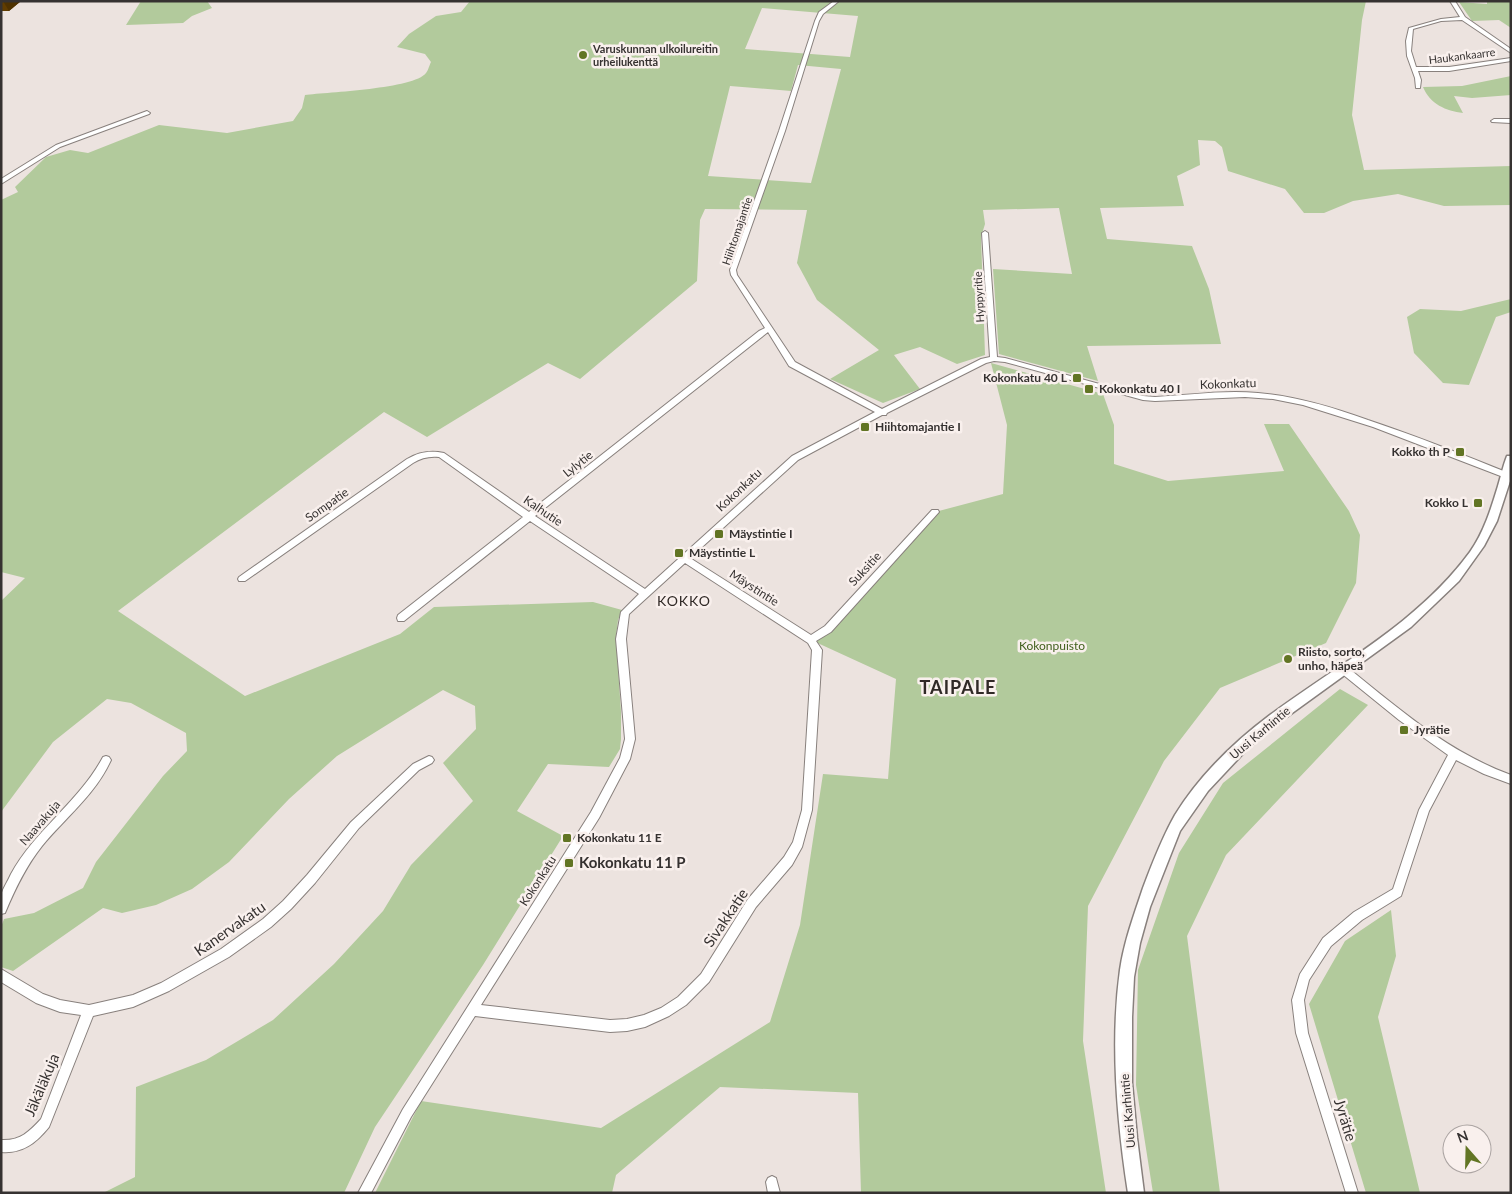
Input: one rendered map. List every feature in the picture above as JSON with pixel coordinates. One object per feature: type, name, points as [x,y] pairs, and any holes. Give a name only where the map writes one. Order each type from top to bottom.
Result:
[{"type":"street","name":"Hiihtomajantie","points":[[837,1],[821,13],[817,21],[779,140],[733,270],[734,275],[792,364],[883,412]]},
{"type":"street","points":[[1452,1],[1463,18],[1511,52]]},
{"type":"street","name":"Haukankaarre","points":[[1418,87],[1419,82],[1416,69],[1412,64],[1409,47],[1411,28],[1431,22],[1463,18]]},
{"type":"street","name":"Haukankaarre","points":[[1416,69],[1449,69],[1511,59]]},
{"type":"street","points":[[1,182],[58,146],[147,113]]},
{"type":"street","points":[[1494,120],[1511,121]]},
{"type":"street","name":"Hyppyritie","points":[[986,233],[994,359]]},
{"type":"street","name":"Lylytie","points":[[401,618],[761,332],[769,329]]},
{"type":"street","name":"Kokonkatu","points":[[364,1193],[407,1113],[595,815],[625,758],[630,739],[621,639],[625,612],[795,458],[971,368],[994,359],[1016,363],[1155,400],[1239,394],[1297,401],[1344,414],[1424,442],[1508,476]]},
{"type":"street","name":"Kalhutie","points":[[428,453],[441,455],[645,593]]},
{"type":"street","name":"Sompatie","points":[[242,579],[410,461],[428,453]]},
{"type":"street","name":"Uusi Karhintie","points":[[1136,1193],[1124,1090],[1124,1020],[1128,968],[1139,924],[1158,868],[1183,814],[1210,779],[1238,749],[1272,720],[1344,670],[1408,622],[1462,571],[1486,533],[1508,476],[1511,459]]},
{"type":"street","name":"Suksitie","points":[[811,640],[828,628],[935,512]]},
{"type":"street","name":"Mäystintie","points":[[684,558],[811,640]]},
{"type":"street","name":"Sivakkatie","points":[[472,1010],[610,1026],[627,1025],[645,1021],[665,1012],[682,1001],[705,978],[752,903],[788,861],[798,844],[803,830],[807,810],[818,657],[817,650],[811,640]]},
{"type":"street","points":[[1344,670],[1402,716],[1454,753],[1472,764],[1511,780]]},
{"type":"street","name":"Jyrätie","points":[[1352,1193],[1302,1033],[1298,1000],[1304,978],[1327,942],[1358,916],[1397,892],[1424,810],[1454,753]]},
{"type":"street","name":"Naavakuja","points":[[1,909],[24,862],[43,837],[99,776],[106,760]]},
{"type":"street","name":"Kanervakatu","points":[[1,974],[40,999],[60,1006],[89,1012],[133,1000],[165,987],[201,968],[247,939],[287,905],[355,825],[416,767],[429,760]]},
{"type":"street","name":"Jäkäläkuja","points":[[1,1146],[11,1148],[23,1144],[36,1135],[45,1123],[89,1012]]},
{"type":"green space","points":[[141,1],[207,1],[212,8],[192,16],[183,23],[126,25]]},
{"type":"green space","points":[[470,1],[1366,1],[1362,20],[1352,115],[1364,170],[1511,166],[1511,205],[1444,206],[1398,194],[1353,201],[1324,213],[1304,213],[1285,189],[1228,171],[1222,147],[1215,141],[1198,140],[1200,165],[1177,176],[1184,206],[1100,208],[1107,239],[1192,246],[1209,289],[1221,344],[1087,346],[1098,381],[999,354],[993,269],[1072,274],[1059,208],[983,210],[985,224],[981,237],[985,355],[957,364],[920,347],[894,355],[920,389],[883,403],[830,379],[879,350],[817,300],[797,263],[807,210],[705,209],[700,220],[697,281],[580,379],[548,363],[427,437],[384,412],[118,611],[245,696],[400,634],[434,607],[593,602],[622,610],[618,620],[616,637],[621,712],[620,749],[609,767],[548,764],[517,811],[563,836],[483,965],[375,1127],[344,1193],[103,1193],[135,1177],[136,1087],[206,1060],[273,1020],[334,964],[383,911],[411,865],[473,801],[443,763],[476,729],[475,706],[443,690],[337,756],[289,799],[229,862],[192,889],[156,905],[122,913],[103,908],[13,971],[1,967],[1,927],[4,919],[34,913],[83,888],[96,862],[163,776],[187,751],[186,733],[131,703],[107,699],[53,742],[1,812],[1,601],[25,578],[1,572],[1,200],[18,192],[15,187],[46,157],[70,150],[88,153],[159,125],[227,133],[293,121],[302,108],[305,95],[389,86],[418,78],[427,72],[431,62],[425,54],[397,47],[409,34],[436,16],[461,12]],"holes":[[[762,8],[858,16],[850,57],[745,49]],[[798,65],[841,69],[811,183],[708,176],[730,86],[791,91]]]},
{"type":"green space","points":[[1487,1],[1511,1],[1511,28],[1499,20],[1472,21],[1459,2],[1487,4]]},
{"type":"green space","points":[[1511,76],[1511,95],[1472,98],[1454,96],[1463,113],[1439,106],[1430,98],[1423,87],[1462,86]]},
{"type":"green space","points":[[1511,299],[1511,312],[1496,317],[1469,385],[1443,383],[1414,353],[1407,317],[1420,309],[1461,311]]},
{"type":"green space","name":"Kokonpuisto","points":[[991,363],[1103,394],[1114,425],[1114,464],[1168,481],[1284,471],[1264,424],[1289,424],[1349,511],[1360,535],[1356,583],[1326,643],[1220,688],[1164,761],[1088,906],[1083,1041],[1106,1193],[861,1193],[858,1093],[720,1087],[616,1175],[612,1193],[375,1193],[421,1101],[601,1128],[770,1022],[800,925],[823,774],[888,779],[896,679],[811,640],[828,628],[935,512],[1003,494],[1007,425]]},
{"type":"green space","points":[[1340,689],[1368,705],[1226,855],[1187,936],[1220,1193],[1153,1193],[1136,1085],[1138,970],[1179,853],[1223,783]]},
{"type":"green space","points":[[1391,910],[1396,956],[1378,1017],[1420,1193],[1366,1193],[1309,1004],[1345,941]]},
{"type":"place","name":"Varuskunnan ulkoilureitin urheilukenttä","points":[[583,55]]},
{"type":"place","name":"Kokonkatu 40 L","points":[[1077,378]]},
{"type":"place","name":"Kokonkatu 40 I","points":[[1089,389]]},
{"type":"place","name":"Hiihtomajantie I","points":[[865,427]]},
{"type":"place","name":"Kokko th P","points":[[1460,452]]},
{"type":"place","name":"Kokko L","points":[[1478,503]]},
{"type":"place","name":"Mäystintie I","points":[[719,534]]},
{"type":"place","name":"Mäystintie L","points":[[679,553]]},
{"type":"place","name":"Riisto, sorto, unho, häpeä","points":[[1288,659]]},
{"type":"place","name":"Jyrätie","points":[[1404,730]]},
{"type":"place","name":"Kokonkatu 11 E","points":[[567,838]]},
{"type":"place","name":"Kokonkatu 11 P","points":[[569,863]]},
{"type":"district","name":"KOKKO","points":[[684,601]]},
{"type":"district","name":"TAIPALE","points":[[958,688]]}]
